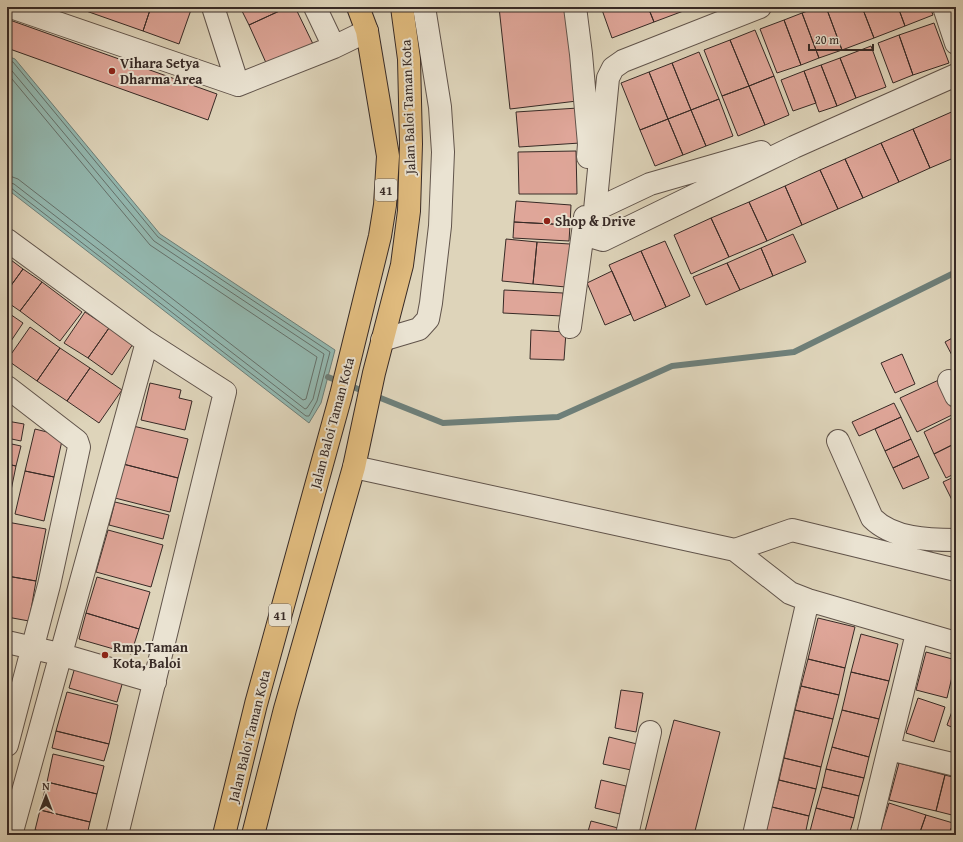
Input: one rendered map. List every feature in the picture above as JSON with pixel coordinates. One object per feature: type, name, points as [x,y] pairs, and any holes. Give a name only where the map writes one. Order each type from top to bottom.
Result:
[{"type":"highway","name":"Jalan Baloi Taman Kota","points":[[224,835],[256,704],[342,395],[346,372],[380,236],[386,191],[388,156],[367,31],[358,7]]},
{"type":"highway","name":"Jalan Baloi Taman Kota","points":[[253,835],[285,709],[354,467],[374,373],[402,265],[409,211],[411,136],[409,59],[402,7]]},
{"type":"highway","points":[[256,704],[285,709]]},
{"type":"street","points":[[11,7],[238,85],[334,47],[367,31]]},
{"type":"street","points":[[213,7],[238,85]]},
{"type":"street","points":[[315,7],[334,47]]},
{"type":"street","points":[[382,340],[419,329],[424,325],[428,319],[432,295],[440,226],[443,152],[440,107],[424,7]]},
{"type":"street","points":[[570,327],[585,216],[589,144],[575,7]]},
{"type":"street","points":[[760,7],[623,61],[613,68],[608,78],[595,210],[589,226],[593,237],[603,240],[794,147],[956,74]]},
{"type":"street","points":[[944,7],[956,43]]},
{"type":"street","points":[[595,210],[650,184],[764,151],[794,147]]},
{"type":"street","points":[[7,240],[146,341],[225,392],[117,835]]},
{"type":"street","points":[[11,835],[59,654],[113,468],[146,341]]},
{"type":"street","points":[[7,387],[77,441],[79,447],[49,585],[7,745]]},
{"type":"street","points":[[838,441],[872,518],[877,523],[886,529],[926,540],[956,540]]},
{"type":"street","points":[[354,467],[735,550],[790,593],[808,600],[917,633],[956,643]]},
{"type":"street","points":[[735,550],[792,530],[956,570]]},
{"type":"street","points":[[754,835],[808,600]]},
{"type":"street","points":[[868,835],[917,633]]},
{"type":"street","points":[[7,642],[59,654],[155,682]]},
{"type":"street","points":[[627,835],[650,732]]},
{"type":"street","points":[[888,749],[956,765]]},
{"type":"water","points":[[7,56],[15,59],[160,234],[335,350],[321,403],[309,423],[7,189]]},
{"type":"building","points":[[74,7],[91,7],[89,12]]},
{"type":"building","points":[[91,7],[151,7],[143,31],[89,12]]},
{"type":"building","points":[[151,7],[192,7],[179,44],[143,31]]},
{"type":"building","points":[[240,7],[288,7],[249,25]]},
{"type":"building","points":[[288,7],[295,7],[313,44],[267,65],[249,25]]},
{"type":"building","points":[[499,7],[567,7],[577,101],[510,109]]},
{"type":"building","points":[[601,7],[648,7],[654,22],[612,38]]},
{"type":"building","points":[[648,7],[685,7],[686,10],[654,22]]},
{"type":"building","points":[[819,7],[826,7],[842,50],[819,58],[802,13]]},
{"type":"building","points":[[826,7],[862,7],[874,38],[842,50]]},
{"type":"building","points":[[862,7],[898,7],[905,26],[874,38]]},
{"type":"building","points":[[898,7],[930,7],[933,15],[905,26]]},
{"type":"building","points":[[802,13],[819,58],[801,65],[784,20]]},
{"type":"building","name":"Vihara Setya Dharma Area","points":[[7,19],[217,94],[208,120],[7,48]]},
{"type":"building","points":[[784,20],[801,65],[777,73],[760,29]]},
{"type":"building","points":[[934,23],[949,63],[913,75],[899,35]]},
{"type":"building","points":[[755,30],[774,76],[749,86],[730,40]]},
{"type":"building","points":[[899,35],[913,75],[893,83],[878,43]]},
{"type":"building","points":[[730,40],[749,86],[722,96],[704,50]]},
{"type":"building","points":[[871,46],[886,87],[856,98],[840,58]]},
{"type":"building","points":[[699,52],[719,99],[691,110],[672,63]]},
{"type":"building","points":[[840,58],[856,98],[837,106],[821,65]]},
{"type":"building","points":[[672,63],[691,110],[668,119],[649,72]]},
{"type":"building","points":[[821,65],[837,106],[819,112],[804,71]]},
{"type":"building","points":[[804,71],[816,103],[793,111],[781,80]]},
{"type":"building","points":[[649,72],[668,119],[640,130],[621,83]]},
{"type":"building","points":[[774,76],[789,115],[765,125],[749,86]]},
{"type":"building","points":[[749,86],[765,125],[738,136],[722,96]]},
{"type":"building","points":[[719,99],[733,136],[706,146],[691,110]]},
{"type":"building","points":[[578,108],[580,143],[519,147],[516,112]]},
{"type":"building","points":[[691,110],[706,146],[683,155],[668,119]]},
{"type":"building","points":[[956,110],[956,157],[930,168],[913,129]]},
{"type":"building","points":[[668,119],[683,155],[655,166],[640,130]]},
{"type":"building","points":[[913,129],[930,168],[899,182],[881,143]]},
{"type":"building","points":[[881,143],[899,182],[863,198],[845,159]]},
{"type":"building","points":[[576,151],[577,194],[519,194],[518,152]]},
{"type":"building","points":[[845,159],[863,198],[838,209],[820,170]]},
{"type":"building","points":[[820,170],[838,209],[802,225],[785,186]]},
{"type":"building","points":[[785,186],[802,225],[767,241],[749,202]]},
{"type":"building","points":[[516,201],[571,205],[570,225],[514,222]]},
{"type":"building","points":[[749,202],[767,241],[729,257],[711,218]]},
{"type":"building","points":[[711,218],[729,257],[691,274],[674,235]]},
{"type":"building","points":[[514,222],[570,225],[569,241],[513,238]]},
{"type":"building","points":[[793,234],[806,262],[773,276],[761,248]]},
{"type":"building","points":[[506,239],[537,242],[533,284],[502,281]]},
{"type":"building","points":[[665,241],[690,296],[666,307],[641,251]]},
{"type":"building","points":[[537,242],[570,244],[566,287],[533,284]]},
{"type":"building","points":[[761,248],[773,276],[740,290],[727,263]]},
{"type":"building","points":[[641,251],[666,307],[634,321],[609,265]]},
{"type":"building","points":[[7,257],[23,269],[7,291]]},
{"type":"building","points":[[727,263],[740,290],[706,305],[693,277]]},
{"type":"building","points":[[23,269],[42,282],[20,311],[7,302],[7,291]]},
{"type":"building","points":[[612,271],[631,314],[605,325],[587,283]]},
{"type":"building","points":[[42,282],[82,312],[60,341],[20,311]]},
{"type":"building","points":[[504,290],[563,293],[562,316],[503,313]]},
{"type":"building","points":[[7,312],[23,323],[7,347]]},
{"type":"building","points":[[85,312],[109,328],[88,358],[64,343]]},
{"type":"building","points":[[30,327],[60,348],[37,381],[7,360]]},
{"type":"building","points":[[109,328],[133,344],[112,375],[88,358]]},
{"type":"building","points":[[531,330],[566,332],[564,360],[530,359]]},
{"type":"building","points":[[956,336],[956,363],[945,342]]},
{"type":"building","points":[[60,348],[90,368],[67,401],[37,381]]},
{"type":"building","points":[[902,354],[915,384],[895,393],[881,363]]},
{"type":"building","points":[[90,368],[122,390],[99,423],[67,401]]},
{"type":"building","points":[[943,378],[956,405],[956,413],[917,432],[900,398]]},
{"type":"building","points":[[150,383],[181,390],[179,398],[192,401],[185,430],[141,420]]},
{"type":"building","points":[[894,403],[901,417],[859,436],[852,422]]},
{"type":"building","points":[[956,416],[956,443],[934,454],[924,432]]},
{"type":"building","points":[[901,417],[911,439],[885,451],[875,429]]},
{"type":"building","points":[[7,421],[24,424],[21,441],[7,438]]},
{"type":"building","points":[[133,426],[188,439],[178,478],[123,464]]},
{"type":"building","points":[[35,429],[63,436],[54,477],[25,471]]},
{"type":"building","points":[[911,439],[919,456],[893,468],[885,451]]},
{"type":"building","points":[[7,443],[21,446],[16,466],[7,464]]},
{"type":"building","points":[[956,443],[956,473],[946,478],[934,454]]},
{"type":"building","points":[[919,456],[929,478],[903,489],[893,468]]},
{"type":"building","points":[[7,464],[16,466],[7,510]]},
{"type":"building","points":[[123,464],[178,478],[170,512],[115,498]]},
{"type":"building","points":[[25,471],[54,477],[44,521],[15,514]]},
{"type":"building","points":[[956,476],[956,508],[943,482]]},
{"type":"building","points":[[115,502],[169,515],[163,539],[109,525]]},
{"type":"building","points":[[7,522],[46,529],[36,581],[7,576]]},
{"type":"building","points":[[108,530],[163,545],[151,587],[96,572]]},
{"type":"building","points":[[7,576],[36,581],[29,621],[7,617]]},
{"type":"building","points":[[97,577],[150,592],[139,629],[86,613]]},
{"type":"building","points":[[86,613],[139,629],[131,654],[79,639]]},
{"type":"building","points":[[818,618],[855,627],[845,668],[808,659]]},
{"type":"building","points":[[861,634],[898,644],[889,681],[851,672]]},
{"type":"building","points":[[926,652],[956,660],[947,698],[916,690]]},
{"type":"building","points":[[808,659],[845,668],[839,695],[801,686]]},
{"type":"building","points":[[75,667],[123,681],[117,702],[69,688]]},
{"type":"building","points":[[851,672],[889,681],[879,719],[842,710]]},
{"type":"building","points":[[801,686],[839,695],[833,719],[795,710]]},
{"type":"building","points":[[621,690],[643,693],[636,732],[615,728]]},
{"type":"building","points":[[67,692],[118,705],[109,744],[56,731]]},
{"type":"building","points":[[918,698],[945,707],[934,742],[906,733]]},
{"type":"building","points":[[954,706],[956,707],[956,729],[947,725]]},
{"type":"building","points":[[795,710],[833,719],[821,767],[784,758]]},
{"type":"building","points":[[842,710],[879,719],[869,757],[832,747]]},
{"type":"building","points":[[674,720],[720,732],[694,835],[644,835]]},
{"type":"building","points":[[56,731],[109,744],[104,761],[52,748]]},
{"type":"building","points":[[609,737],[637,744],[631,770],[603,764]]},
{"type":"building","points":[[832,747],[869,757],[864,778],[826,769]]},
{"type":"building","points":[[53,754],[104,766],[97,794],[47,782]]},
{"type":"building","points":[[784,758],[821,767],[816,789],[779,780]]},
{"type":"building","points":[[899,763],[945,775],[936,811],[889,800]]},
{"type":"building","points":[[826,769],[864,778],[859,796],[822,787]]},
{"type":"building","points":[[945,775],[956,778],[956,816],[936,811]]},
{"type":"building","points":[[601,780],[626,786],[620,814],[595,808]]},
{"type":"building","points":[[779,780],[816,789],[809,816],[772,807]]},
{"type":"building","points":[[47,782],[97,794],[90,822],[40,810]]},
{"type":"building","points":[[822,787],[859,796],[854,818],[816,808]]},
{"type":"building","points":[[889,803],[926,815],[919,835],[879,835]]},
{"type":"building","points":[[772,807],[809,816],[805,835],[784,835],[766,831]]},
{"type":"building","points":[[816,808],[854,818],[849,835],[809,835]]},
{"type":"building","points":[[40,810],[90,822],[87,835],[56,835],[35,830]]},
{"type":"building","points":[[926,815],[953,823],[949,835],[919,835]]},
{"type":"building","points":[[591,821],[618,828],[617,835],[587,835]]},
{"type":"building","points":[[953,823],[956,824],[956,835],[949,835]]},
{"type":"building","points":[[35,830],[56,835],[33,835]]},
{"type":"building","points":[[766,831],[784,835],[765,835]]},
{"type":"waterway","points":[[328,377],[443,423],[558,417],[672,366],[794,352],[956,272]]},
{"type":"place","name":"Vihara Setya Dharma Area","points":[[112,71]]},
{"type":"place","name":"Shop & Drive","points":[[547,221]]},
{"type":"place","name":"Rmp.Taman Kota, Baloi","points":[[105,655]]}]
